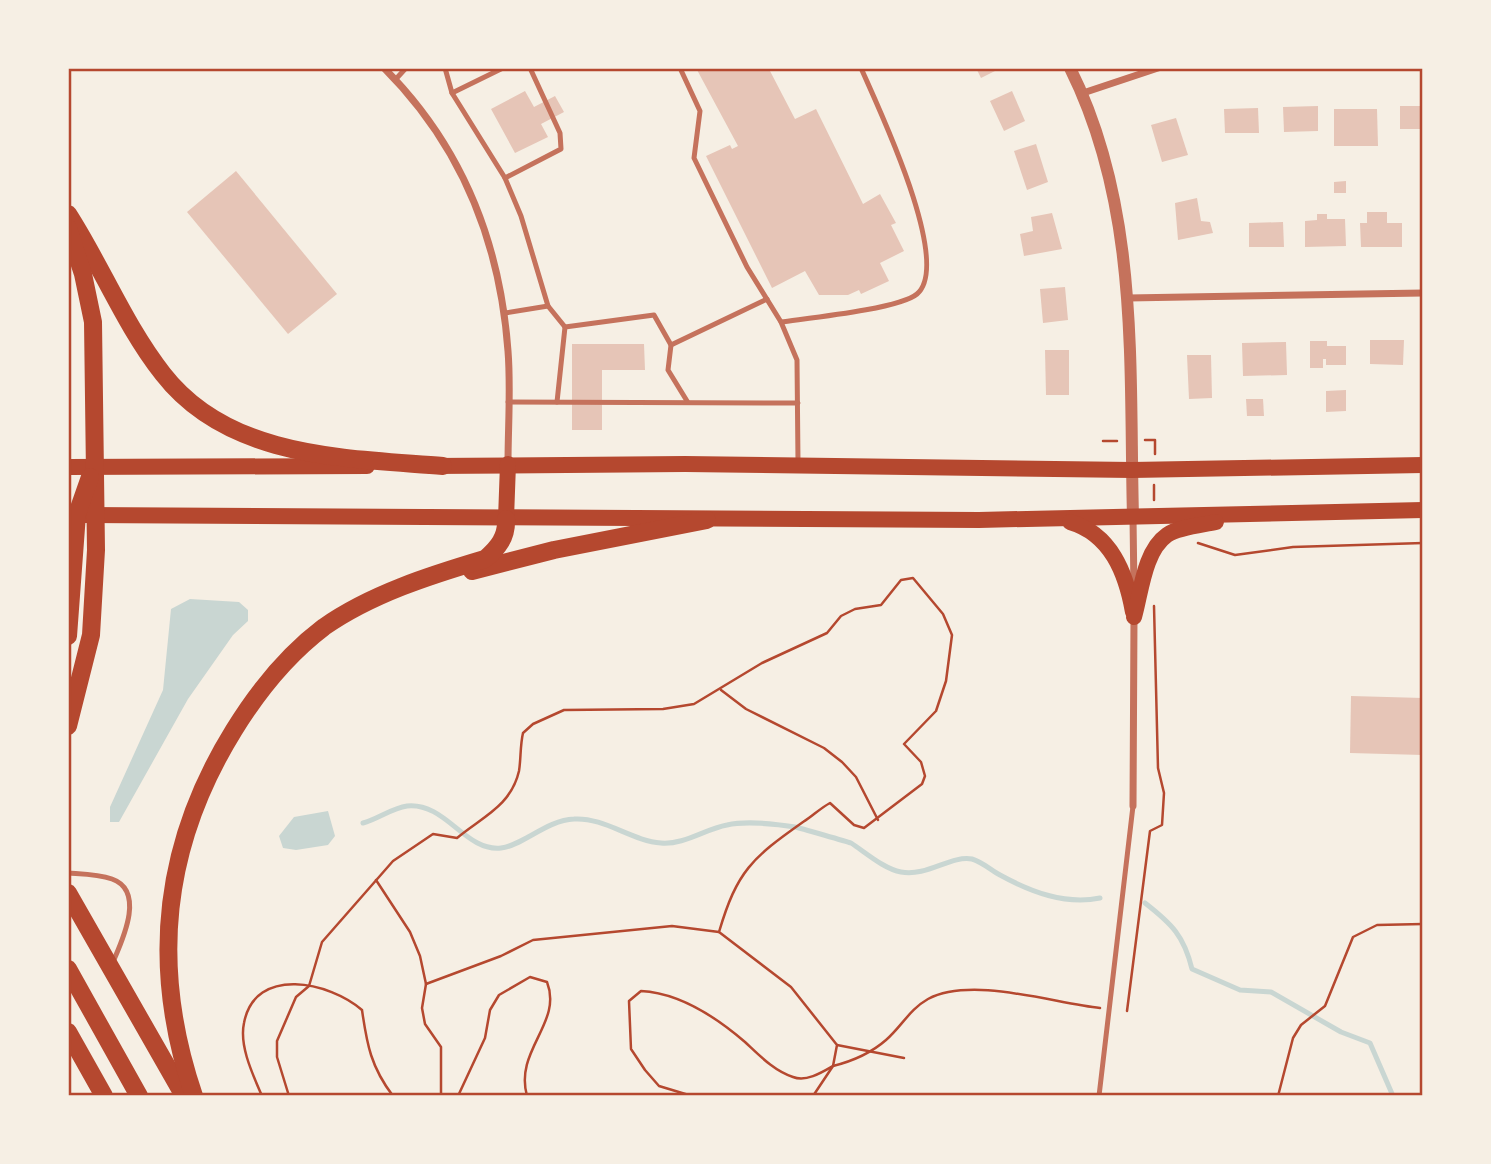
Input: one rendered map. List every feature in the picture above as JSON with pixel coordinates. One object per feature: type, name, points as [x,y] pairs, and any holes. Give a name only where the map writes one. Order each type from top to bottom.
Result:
[{"type":"highway","points":[[68,214],[164,375],[208,416],[266,443],[308,453],[443,466]]},
{"type":"highway","points":[[68,228],[83,274],[93,322],[95,515],[92,626],[68,726]]},
{"type":"highway","points":[[68,636],[73,514],[94,467]]},
{"type":"highway","points":[[194,1096],[181,1058],[171,1009],[167,954],[170,905],[178,856],[194,807],[220,751],[244,713],[286,659],[325,626],[371,601],[485,559],[497,549],[504,537],[506,519]]},
{"type":"highway","points":[[408,586],[555,550],[707,520]]},
{"type":"highway","points":[[68,893],[184,1096]]},
{"type":"highway","points":[[68,969],[139,1096]]},
{"type":"highway","points":[[68,1032],[104,1096]]},
{"type":"main road","points":[[506,519],[508,464]]},
{"type":"main road","points":[[68,467],[508,464],[1132,470],[1423,465]]},
{"type":"main road","points":[[73,514],[187,513],[506,519],[1054,519],[1423,510]]},
{"type":"main road","points":[[1135,617],[1147,567],[1159,543],[1168,534],[1248,513]]},
{"type":"main road","points":[[1054,519],[1087,528],[1109,549],[1124,574],[1135,617]]},
{"type":"street","points":[[384,68],[435,125],[471,193],[497,271],[505,313],[508,464]]},
{"type":"street","points":[[1070,68],[1083,93],[1112,190],[1128,298],[1135,617],[1133,806]]},
{"type":"street","points":[[1083,93],[1158,68]]},
{"type":"street","points":[[1128,298],[1423,293]]},
{"type":"lane","points":[[396,79],[406,68]]},
{"type":"lane","points":[[445,68],[452,93],[505,178],[521,215],[548,306],[565,327],[557,402]]},
{"type":"lane","points":[[452,93],[503,68]]},
{"type":"lane","points":[[505,178],[561,149],[560,133],[530,68]]},
{"type":"lane","points":[[680,68],[700,111],[694,158],[745,264],[781,322],[797,360],[798,467]]},
{"type":"lane","points":[[781,322],[896,303],[915,296],[926,285],[928,261],[914,199],[861,68]]},
{"type":"lane","points":[[671,345],[767,299]]},
{"type":"lane","points":[[505,313],[548,306]]},
{"type":"lane","points":[[565,327],[654,315],[671,345],[668,370],[687,401]]},
{"type":"lane","points":[[508,402],[798,403]]},
{"type":"lane","points":[[1099,1096],[1133,806]]},
{"type":"lane","points":[[68,873],[114,879],[128,897],[128,923],[110,968]]},
{"type":"path","points":[[1193,543],[1214,546],[1236,555],[1293,547],[1423,543]]},
{"type":"path","points":[[289,1096],[277,1057],[277,1041],[296,998],[309,986],[321,942],[375,879],[405,850],[433,834],[457,838],[496,810],[511,794],[519,769],[523,733],[533,724],[564,710],[663,709],[694,704],[721,691],[762,663],[827,633],[841,615],[855,608],[881,605],[901,580],[913,578],[943,614],[952,635],[946,681],[936,711],[904,744],[920,762],[925,776],[922,784],[864,828],[854,825],[830,803],[773,842],[740,876],[728,900],[719,932]]},
{"type":"path","points":[[1127,1011],[1150,831],[1162,825],[1164,793],[1158,768],[1154,598]]},
{"type":"path","points":[[721,691],[746,709],[824,748],[842,762],[856,777],[878,820]]},
{"type":"path","points":[[375,879],[410,932],[426,985],[422,1008],[425,1024],[440,1047],[441,1096]]},
{"type":"path","points":[[1278,1096],[1293,1038],[1307,1020],[1325,1006],[1345,950],[1359,932],[1388,923],[1423,924]]},
{"type":"path","points":[[426,985],[533,940],[672,926],[719,932],[791,987],[837,1045],[904,1058]]},
{"type":"path","points":[[458,1096],[485,1038],[490,1010],[499,995],[530,977],[547,982],[552,994],[549,1016],[532,1044],[522,1076],[527,1096]]},
{"type":"path","points":[[262,1096],[250,1069],[243,1025],[253,1002],[276,984],[331,990],[362,1010],[366,1044],[375,1068],[393,1096]]},
{"type":"path","points":[[692,1096],[659,1086],[631,1049],[629,1001],[641,991],[668,995],[695,1007],[732,1031],[772,1066],[794,1078],[811,1077],[833,1066],[857,1060],[887,1039],[903,1019],[928,999],[947,992],[1025,995],[1109,1009]]},
{"type":"path","points":[[813,1096],[833,1066],[837,1045]]},
{"type":"shaded area","points":[[190,599],[239,602],[248,610],[248,621],[233,635],[188,699],[119,822],[110,822],[110,807],[163,690],[171,609]]},
{"type":"shaded area","points":[[328,811],[335,836],[328,845],[296,850],[283,848],[279,836],[294,817]]},
{"type":"building","points":[[696,68],[775,68],[770,71],[795,119],[816,109],[863,204],[880,194],[896,223],[891,225],[904,251],[880,263],[889,281],[861,294],[859,290],[848,295],[819,295],[805,271],[772,288],[706,156],[730,145],[732,149],[738,146]]},
{"type":"building","points":[[976,68],[1001,68],[981,78]]},
{"type":"building","points":[[525,91],[534,107],[555,96],[564,112],[541,124],[548,137],[515,153],[491,109]]},
{"type":"building","points":[[1012,91],[1025,121],[1004,131],[990,101]]},
{"type":"building","points":[[1318,106],[1318,131],[1284,132],[1283,107]]},
{"type":"building","points":[[1400,106],[1423,106],[1423,129],[1400,129]]},
{"type":"building","points":[[1258,108],[1259,133],[1225,133],[1224,109]]},
{"type":"building","points":[[1334,109],[1377,109],[1378,146],[1334,146]]},
{"type":"building","points":[[1176,118],[1188,155],[1162,162],[1151,125]]},
{"type":"building","points":[[1036,144],[1048,182],[1027,190],[1014,151]]},
{"type":"building","points":[[236,171],[337,294],[288,334],[187,212]]},
{"type":"building","points":[[1346,181],[1346,193],[1334,193],[1334,182]]},
{"type":"building","points":[[1197,198],[1201,221],[1210,222],[1213,233],[1178,240],[1175,203]]},
{"type":"building","points":[[1367,212],[1387,212],[1387,223],[1402,223],[1402,247],[1361,247],[1360,223],[1367,223]]},
{"type":"building","points":[[1052,213],[1062,249],[1024,256],[1020,234],[1033,231],[1031,217]]},
{"type":"building","points":[[1317,214],[1327,214],[1327,219],[1345,219],[1346,246],[1305,247],[1305,221],[1317,220]]},
{"type":"building","points":[[1283,222],[1284,247],[1249,247],[1249,223]]},
{"type":"building","points":[[1065,287],[1068,320],[1043,323],[1040,289]]},
{"type":"building","points":[[1370,340],[1404,340],[1403,365],[1370,364]]},
{"type":"building","points":[[1310,341],[1327,341],[1327,346],[1346,346],[1346,365],[1326,365],[1326,359],[1323,359],[1323,368],[1310,368]]},
{"type":"building","points":[[1286,342],[1287,375],[1243,376],[1242,343]]},
{"type":"building","points":[[572,344],[644,344],[645,370],[602,370],[602,430],[572,430]]},
{"type":"building","points":[[1045,350],[1069,350],[1069,395],[1046,395]]},
{"type":"building","points":[[1187,355],[1211,355],[1212,398],[1189,399]]},
{"type":"building","points":[[1346,390],[1346,411],[1326,412],[1326,391]]},
{"type":"building","points":[[1246,399],[1263,399],[1264,416],[1247,416]]},
{"type":"building","points":[[1351,696],[1423,698],[1423,755],[1350,753]]},
{"type":"waterway","points":[[363,823],[401,807],[421,807],[433,811],[477,843],[501,848],[564,820],[574,819],[607,825],[639,838],[661,843],[678,842],[734,824],[779,825],[851,843],[881,864],[901,872],[920,872],[956,860],[972,859],[1036,892],[1074,900],[1100,898]]},
{"type":"waterway","points":[[1145,903],[1176,931],[1192,969],[1240,990],[1271,992],[1341,1032],[1370,1043],[1393,1096]]}]
